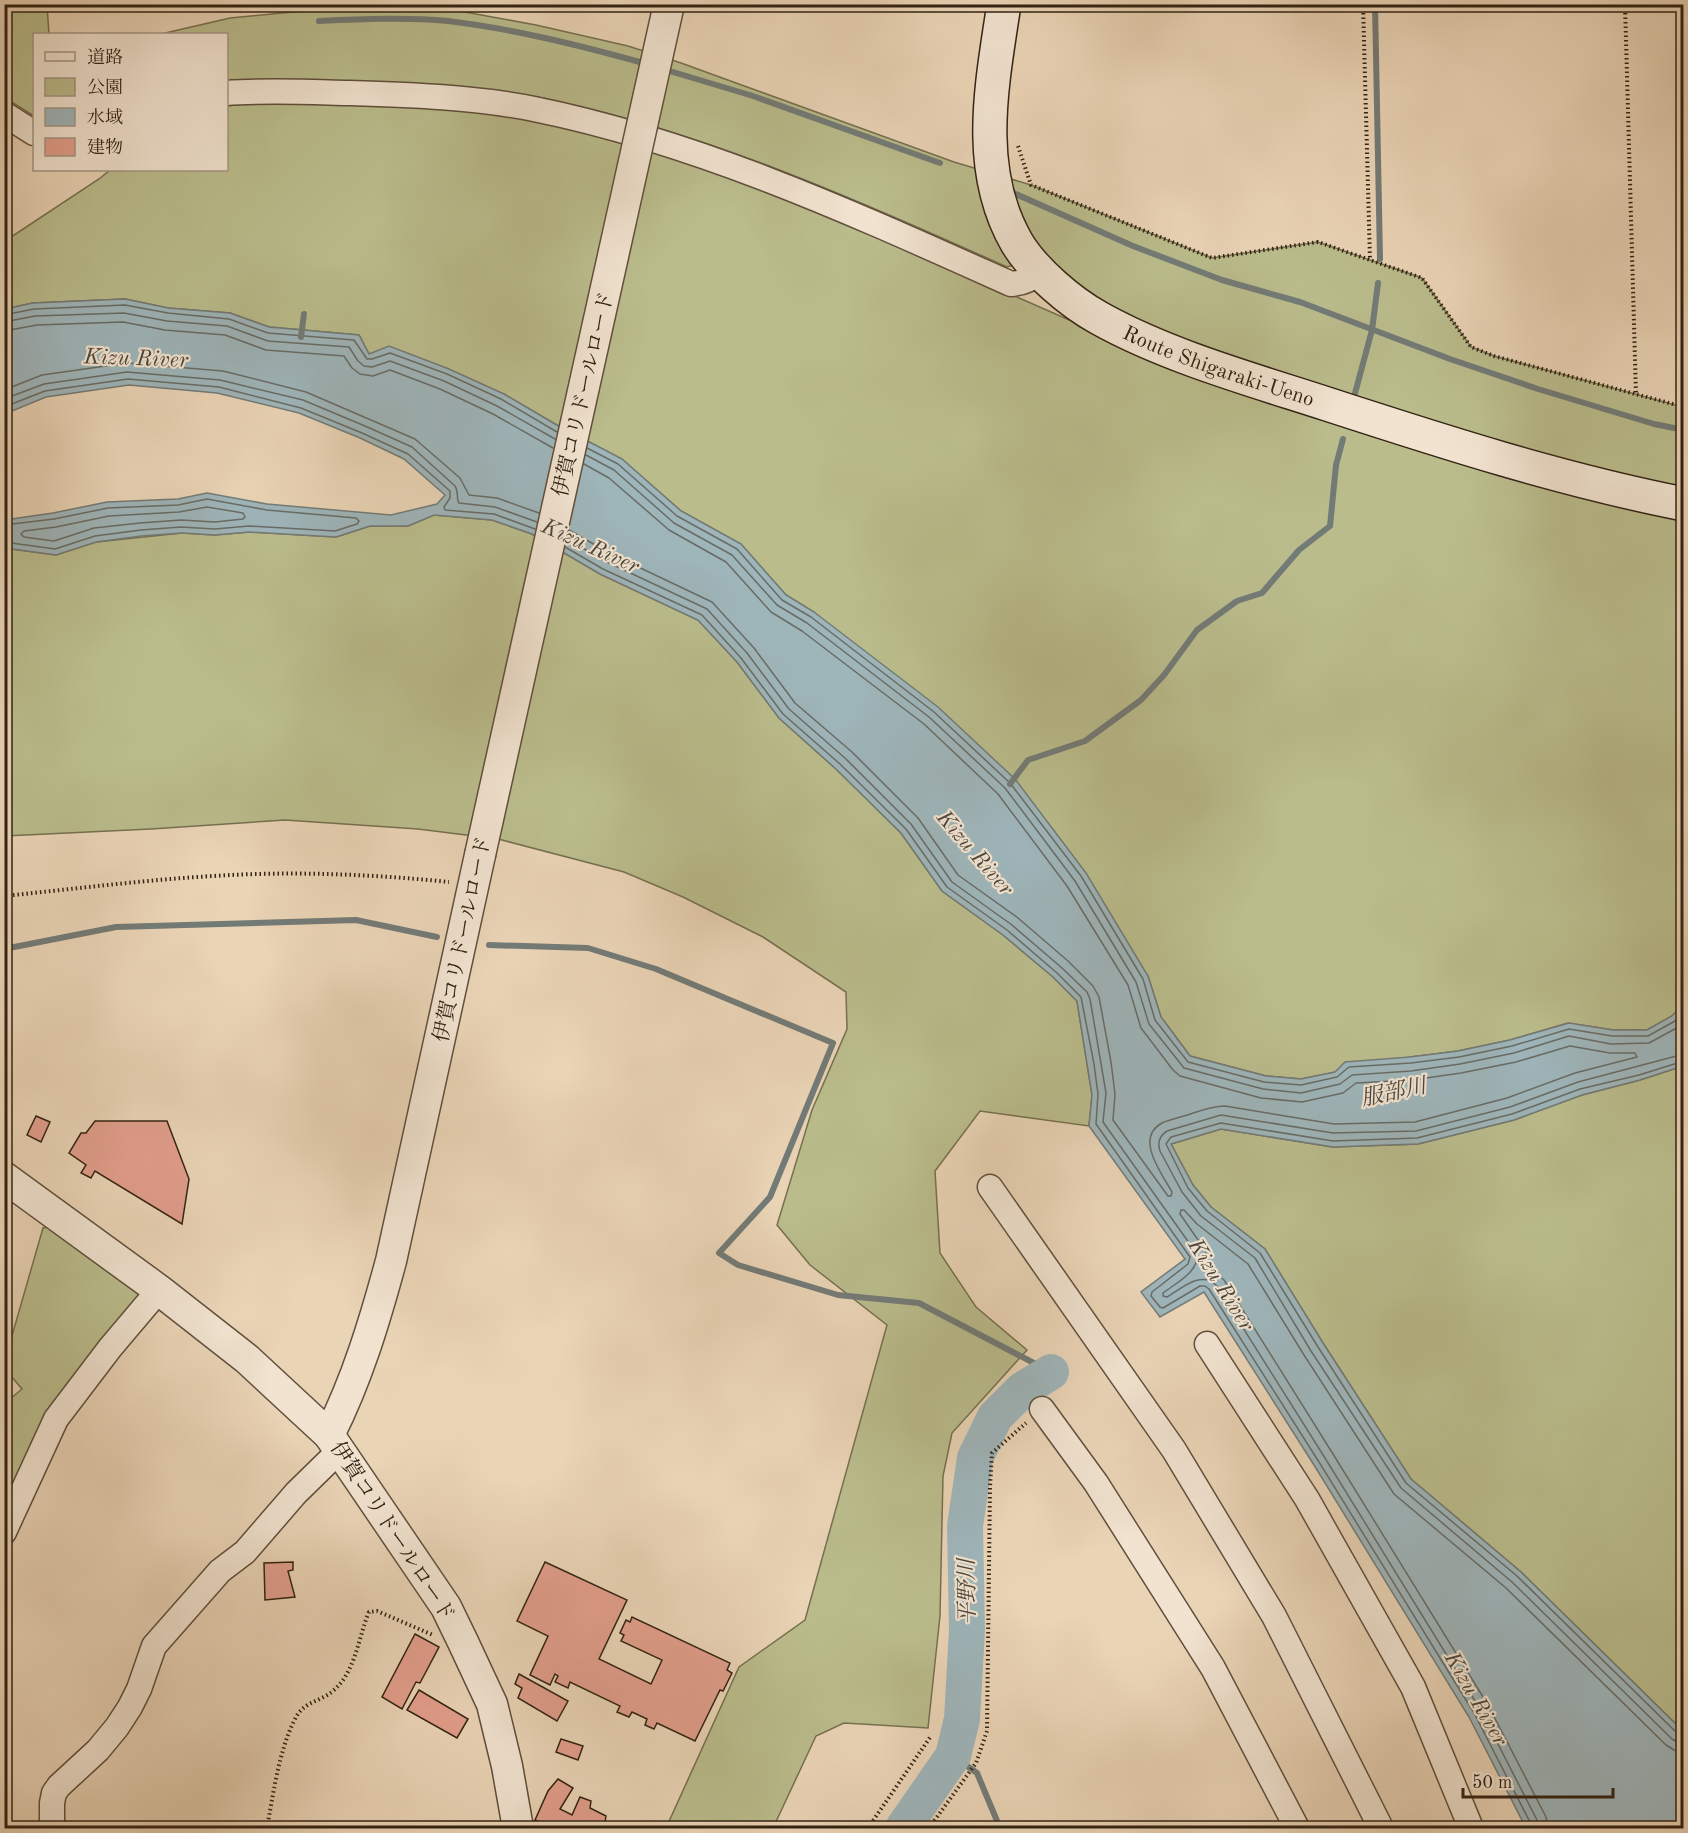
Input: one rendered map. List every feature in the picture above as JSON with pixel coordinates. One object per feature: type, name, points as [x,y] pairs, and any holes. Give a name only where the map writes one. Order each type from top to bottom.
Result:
[{"type":"main road","name":"Route Shigaraki-Ueno","points":[[1004,4],[990,104],[989,133],[992,170],[999,203],[1018,243],[1057,289],[1097,317],[1132,335],[1196,360],[1312,399],[1575,480],[1683,504]]},
{"type":"street","name":"伊賀コリドールロード","points":[[518,1828],[507,1766],[492,1704],[463,1642],[446,1607],[334,1443],[342,1411],[373,1326],[391,1261],[669,4]]},
{"type":"street","points":[[228,93],[260,91],[393,94],[484,100],[534,109],[627,132],[760,176],[1011,284],[1020,284],[1041,271]]},
{"type":"street","points":[[4,114],[33,132]]},
{"type":"street","points":[[5,1177],[159,1290],[247,1359],[334,1443],[296,1493],[245,1552],[220,1571],[154,1646],[138,1689],[122,1720],[98,1750],[54,1793],[52,1828]]},
{"type":"street","points":[[990,1187],[1174,1449],[1274,1616],[1381,1828]]},
{"type":"street","points":[[4,1532],[56,1419],[110,1348],[159,1290]]},
{"type":"street","points":[[1207,1344],[1307,1499],[1413,1687],[1471,1828]]},
{"type":"street","points":[[1042,1409],[1096,1483],[1214,1668],[1297,1828]]},
{"type":"path","points":[[1363,4],[1370,260]]},
{"type":"path","points":[[1625,4],[1636,395]]},
{"type":"path","points":[[1016,141],[1031,185],[1212,258],[1318,242],[1422,278],[1471,347],[1494,356],[1683,407]]},
{"type":"path","points":[[4,896],[214,876],[293,874],[386,875],[474,885]]},
{"type":"path","points":[[929,1828],[976,1763],[987,1731],[992,1453],[1042,1409]]},
{"type":"path","points":[[267,1828],[278,1772],[294,1720],[303,1707],[333,1691],[344,1677],[354,1659],[369,1612],[377,1611],[452,1646],[463,1642]]},
{"type":"path","points":[[868,1828],[932,1736]]},
{"type":"green space","points":[[4,5],[47,5],[49,33],[33,33],[33,115],[5,98]]},
{"type":"green space","points":[[396,7],[465,12],[628,46],[954,162],[1031,185],[1212,258],[1318,242],[1422,278],[1471,347],[1494,356],[1683,407],[1683,493],[1587,474],[1139,326],[1071,282],[1042,257],[1007,267],[786,172],[673,132],[557,101],[491,90],[362,82],[228,81],[228,33],[165,33],[230,18],[303,11]]},
{"type":"green space","points":[[260,102],[357,103],[476,109],[571,127],[686,159],[810,206],[1108,337],[1683,514],[1683,1005],[1672,1016],[1647,1030],[1613,1030],[1568,1023],[1510,1040],[1458,1051],[1410,1057],[1301,1079],[1266,1076],[1190,1056],[1161,1017],[1148,976],[814,612],[786,595],[741,544],[681,511],[622,459],[504,394],[369,354],[359,335],[269,327],[230,313],[168,308],[125,299],[33,303],[5,309],[5,241],[109,171],[228,171],[228,106]]},
{"type":"green space","points":[[434,515],[492,520],[532,534],[600,574],[698,620],[737,662],[779,718],[836,769],[901,833],[942,891],[1003,935],[1053,977],[1077,1001],[1092,1095],[1089,1126],[980,1111],[935,1171],[940,1253],[976,1307],[1027,1350],[952,1433],[943,1476],[940,1616],[928,1728],[844,1723],[816,1736],[773,1828],[666,1828],[739,1667],[805,1620],[887,1325],[810,1265],[777,1225],[812,1110],[847,1029],[846,992],[763,937],[683,897],[624,872],[498,839],[418,829],[285,820],[5,836],[4,548],[56,555],[96,542],[182,533],[215,535],[249,532],[336,537],[370,526],[408,526]]},
{"type":"green space","points":[[1683,1066],[1683,1731],[1521,1572],[1411,1479],[1265,1249],[1211,1207],[1193,1185],[1171,1144],[1221,1129],[1333,1147],[1418,1144],[1514,1120],[1582,1095]]},
{"type":"green space","points":[[58,1225],[143,1288],[143,1301],[5,1520],[5,1403],[22,1389],[5,1369],[5,1360],[43,1228]]},
{"type":"water","points":[[125,299],[168,308],[230,313],[269,327],[359,335],[369,354],[389,346],[449,369],[504,394],[622,459],[681,511],[741,544],[786,595],[814,612],[938,707],[1015,779],[1086,873],[1148,976],[1161,1017],[1190,1056],[1266,1076],[1301,1079],[1335,1072],[1345,1062],[1458,1051],[1510,1040],[1569,1023],[1613,1030],[1647,1030],[1672,1016],[1683,1005],[1683,1066],[1582,1095],[1514,1120],[1418,1144],[1333,1147],[1221,1129],[1171,1144],[1193,1185],[1211,1207],[1265,1249],[1411,1479],[1521,1572],[1683,1731],[1683,1828],[1526,1828],[1469,1717],[1314,1465],[1204,1292],[1160,1317],[1141,1292],[1185,1259],[1089,1126],[1092,1095],[1077,1001],[1053,977],[1003,935],[942,891],[901,833],[836,769],[779,718],[737,662],[698,620],[600,574],[532,534],[492,520],[434,515],[408,526],[370,526],[336,537],[249,532],[141,536],[96,542],[56,555],[5,548],[5,520],[107,502],[178,499],[207,493],[267,504],[391,515],[437,504],[445,495],[404,459],[360,438],[299,413],[217,393],[129,385],[46,397],[5,414],[5,309],[33,303]]},
{"type":"building","points":[[36,1116],[50,1122],[41,1142],[27,1135]]},
{"type":"building","points":[[95,1121],[167,1121],[189,1179],[182,1224],[95,1171],[91,1178],[81,1173],[86,1165],[69,1153],[81,1133],[86,1133]]},
{"type":"building","points":[[293,1562],[293,1570],[288,1571],[295,1597],[265,1600],[264,1563]]},
{"type":"building","points":[[545,1562],[627,1600],[599,1659],[651,1684],[662,1660],[621,1641],[624,1635],[620,1633],[626,1620],[630,1622],[632,1617],[730,1663],[727,1670],[732,1673],[723,1691],[720,1690],[695,1741],[657,1723],[654,1729],[645,1725],[647,1719],[632,1712],[629,1717],[617,1712],[620,1706],[570,1682],[568,1688],[555,1682],[558,1676],[555,1674],[550,1685],[530,1675],[548,1636],[517,1621]]},
{"type":"building","points":[[415,1634],[439,1647],[420,1683],[416,1682],[402,1709],[382,1697]]},
{"type":"building","points":[[519,1674],[568,1701],[557,1721],[518,1698],[522,1688],[515,1684]]},
{"type":"building","points":[[419,1690],[468,1719],[457,1738],[407,1710]]},
{"type":"building","points":[[561,1739],[583,1746],[578,1760],[556,1752]]},
{"type":"building","points":[[558,1779],[573,1788],[560,1809],[572,1815],[580,1797],[591,1801],[590,1808],[606,1816],[604,1828],[555,1828],[535,1820],[548,1791]]},
{"type":"waterway","points":[[1375,4],[1380,259]]},
{"type":"waterway","points":[[319,21],[367,19],[448,21],[548,39],[647,64]]},
{"type":"waterway","points":[[663,69],[753,96],[940,163]]},
{"type":"waterway","points":[[1009,191],[1133,246],[1222,280],[1300,302],[1450,359],[1538,389],[1654,424],[1684,430]]},
{"type":"waterway","points":[[1354,397],[1372,330],[1378,283]]},
{"type":"waterway","points":[[301,337],[304,314]]},
{"type":"waterway","points":[[1010,784],[1028,760],[1085,741],[1141,700],[1164,675],[1197,630],[1237,601],[1262,593],[1299,550],[1330,526],[1336,465],[1343,439]]},
{"type":"waterway","points":[[4,949],[116,927],[356,920],[437,937]]},
{"type":"waterway","points":[[489,945],[588,948],[656,969],[833,1043],[770,1197],[719,1253],[738,1265],[838,1295],[919,1303],[1051,1372]]},
{"type":"waterway","name":"平野川","points":[[903,1828],[953,1756],[962,1719],[967,1630],[965,1526],[975,1458],[995,1417],[1022,1390],[1051,1372]]},
{"type":"waterway","points":[[953,1756],[977,1773],[1000,1828]]},
{"type":"water label","name":"Kizu River","points":[[136,357]]},
{"type":"water label","name":"Kizu River","points":[[591,545]]},
{"type":"water label","name":"Kizu River","points":[[976,852]]},
{"type":"water label","name":"服部川","points":[[1393,1091]]},
{"type":"water label","name":"Kizu River","points":[[1222,1284]]},
{"type":"water label","name":"Kizu River","points":[[1477,1698]]}]
